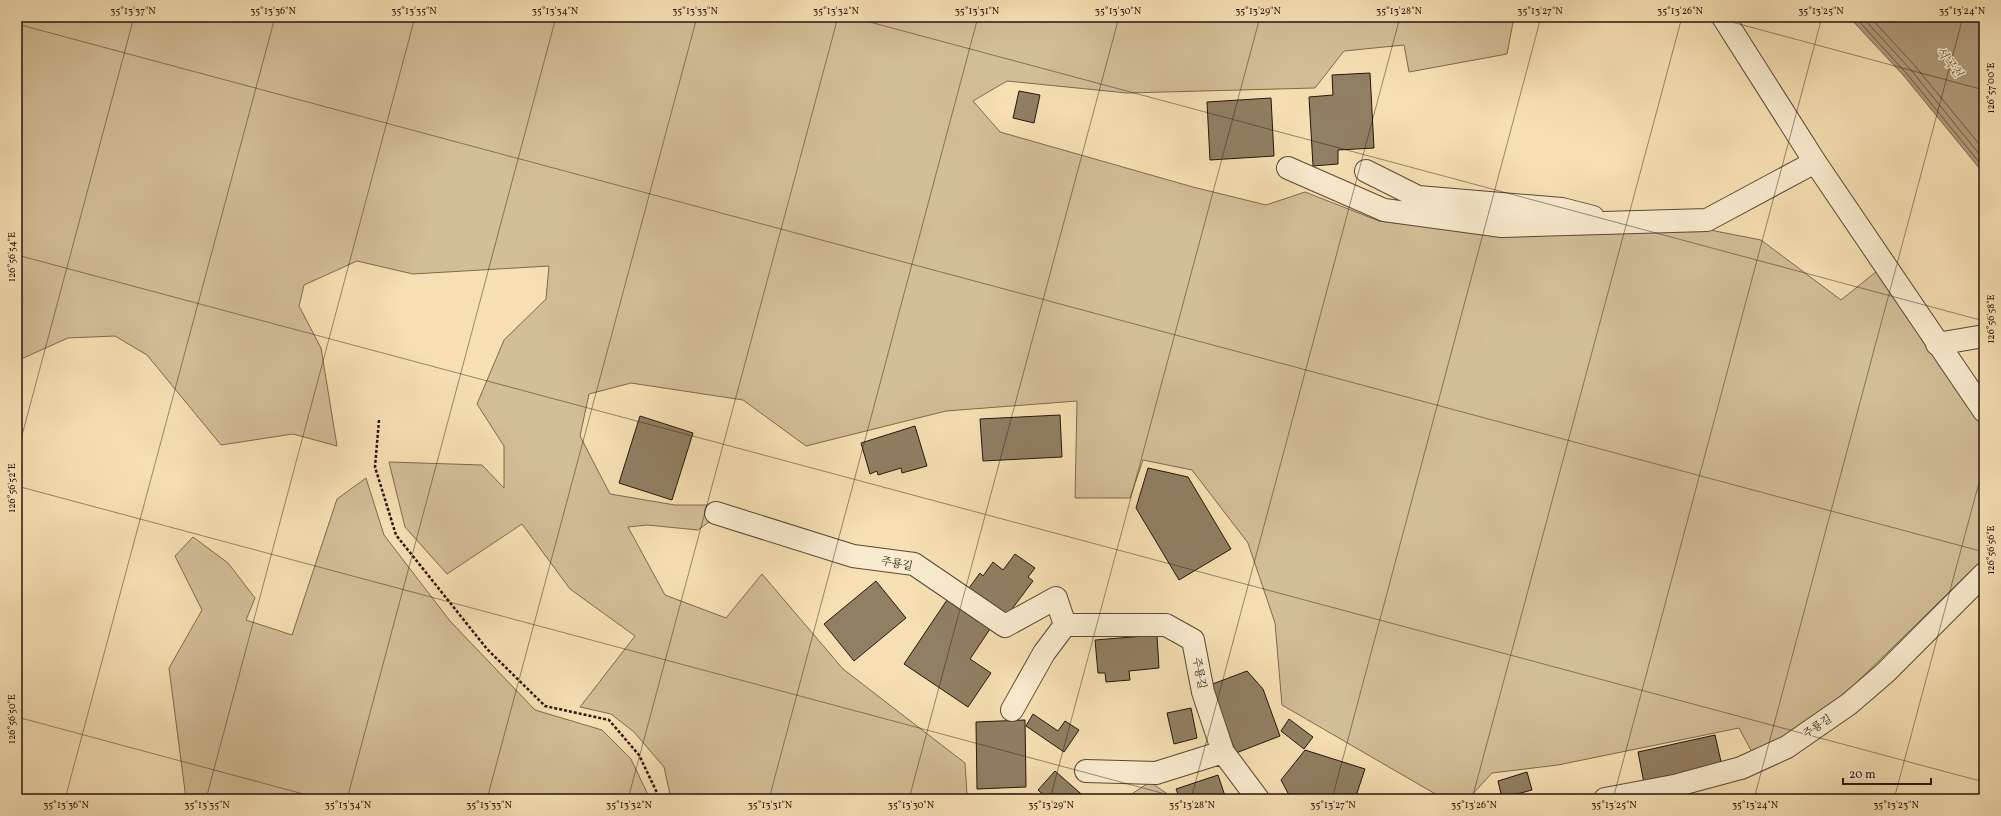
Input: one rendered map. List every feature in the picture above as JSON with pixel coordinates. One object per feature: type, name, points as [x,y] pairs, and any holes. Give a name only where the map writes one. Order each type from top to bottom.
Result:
[{"type":"street","points":[[1723,17],[1815,162],[1937,344],[1984,410]]},
{"type":"street","points":[[1288,168],[1384,210],[1502,226],[1618,224],[1707,220],[1815,162]]},
{"type":"street","points":[[1366,171],[1418,197],[1562,209],[1618,224]]},
{"type":"street","points":[[1937,344],[1984,336]]},
{"type":"street","name":"주룡길","points":[[716,513],[854,556],[914,564],[1005,626],[1056,598],[1065,625],[1166,625],[1193,640],[1203,692],[1223,752],[1258,799]]},
{"type":"street","name":"주룡길","points":[[1605,799],[1674,786],[1741,768],[1786,747],[1849,704],[1885,673],[1984,574]]},
{"type":"street","points":[[1012,710],[1044,653],[1065,625]]},
{"type":"street","points":[[1086,771],[1156,773],[1223,752]]},
{"type":"path","points":[[379,420],[375,467],[396,535],[487,649],[545,706],[609,720],[639,755],[660,799]]},
{"type":"shaded area","points":[[17,17],[1514,17],[1507,54],[1409,72],[1404,45],[1344,51],[1315,88],[1127,93],[1007,81],[973,101],[1000,132],[1193,187],[1266,205],[1305,192],[1379,221],[1501,235],[1710,230],[1761,240],[1841,300],[1877,271],[1984,427],[1984,558],[1845,694],[1786,738],[1752,752],[1739,728],[1558,765],[1492,773],[1468,799],[1444,799],[1282,705],[1275,623],[1248,543],[1192,470],[1143,460],[1130,498],[1075,498],[1077,401],[946,411],[806,446],[743,400],[631,383],[589,394],[580,436],[610,494],[675,505],[713,505],[709,522],[698,530],[647,525],[628,527],[665,595],[726,618],[762,574],[843,669],[965,763],[967,794],[1032,794],[1038,799],[671,799],[664,767],[634,732],[611,714],[580,707],[635,636],[570,589],[522,524],[447,574],[405,527],[389,462],[482,465],[504,488],[504,446],[477,404],[504,340],[546,299],[549,266],[413,274],[357,261],[304,285],[299,306],[321,348],[337,446],[293,434],[221,445],[147,355],[115,336],[68,338],[21,359],[17,363]]},
{"type":"shaded area","points":[[366,478],[384,535],[450,621],[535,710],[602,730],[631,759],[650,799],[186,799],[169,668],[202,610],[175,556],[193,537],[228,563],[255,598],[246,620],[292,635],[337,499]]},
{"type":"shaded area","points":[[1150,782],[1169,795],[1170,799],[1124,799]]},
{"type":"water","name":"석곡천","points":[[1849,17],[1982,17],[1984,20],[1984,174],[1904,76]]},
{"type":"building","points":[[1370,73],[1374,148],[1338,150],[1338,164],[1313,166],[1309,97],[1333,95],[1332,75]]},
{"type":"building","points":[[1019,91],[1040,95],[1034,123],[1013,118]]},
{"type":"building","points":[[1271,98],[1274,156],[1210,160],[1207,102]]},
{"type":"building","points":[[1060,415],[1062,457],[983,461],[980,419]]},
{"type":"building","points":[[640,416],[693,433],[672,500],[619,483]]},
{"type":"building","points":[[915,426],[927,466],[902,473],[901,468],[878,475],[877,471],[870,474],[861,443]]},
{"type":"building","points":[[1148,468],[1188,477],[1231,549],[1179,580],[1136,508]]},
{"type":"building","points":[[1015,554],[1035,568],[1028,577],[1033,581],[1006,617],[969,588],[980,573],[983,576],[993,562],[1003,570]]},
{"type":"building","points":[[876,581],[906,618],[854,661],[824,624]]},
{"type":"building","points":[[947,600],[990,629],[970,659],[991,673],[968,707],[904,664]]},
{"type":"building","points":[[1157,635],[1159,668],[1129,671],[1130,680],[1106,682],[1105,673],[1098,673],[1095,640]]},
{"type":"building","points":[[1247,671],[1263,689],[1280,736],[1236,753],[1210,685]]},
{"type":"building","points":[[1191,708],[1197,738],[1174,744],[1167,713]]},
{"type":"building","points":[[1033,714],[1058,731],[1065,721],[1079,730],[1064,752],[1026,726]]},
{"type":"building","points":[[1289,719],[1313,737],[1304,749],[1281,731]]},
{"type":"building","points":[[1025,720],[1026,787],[977,789],[976,722]]},
{"type":"building","points":[[1715,735],[1722,766],[1644,783],[1638,752]]},
{"type":"building","points":[[1305,750],[1365,769],[1355,799],[1295,799],[1290,797],[1281,780]]},
{"type":"building","points":[[1055,771],[1087,799],[1048,799],[1038,790]]},
{"type":"building","points":[[1527,772],[1532,790],[1502,798],[1498,781]]},
{"type":"building","points":[[1218,775],[1226,799],[1180,799],[1176,789]]}]
